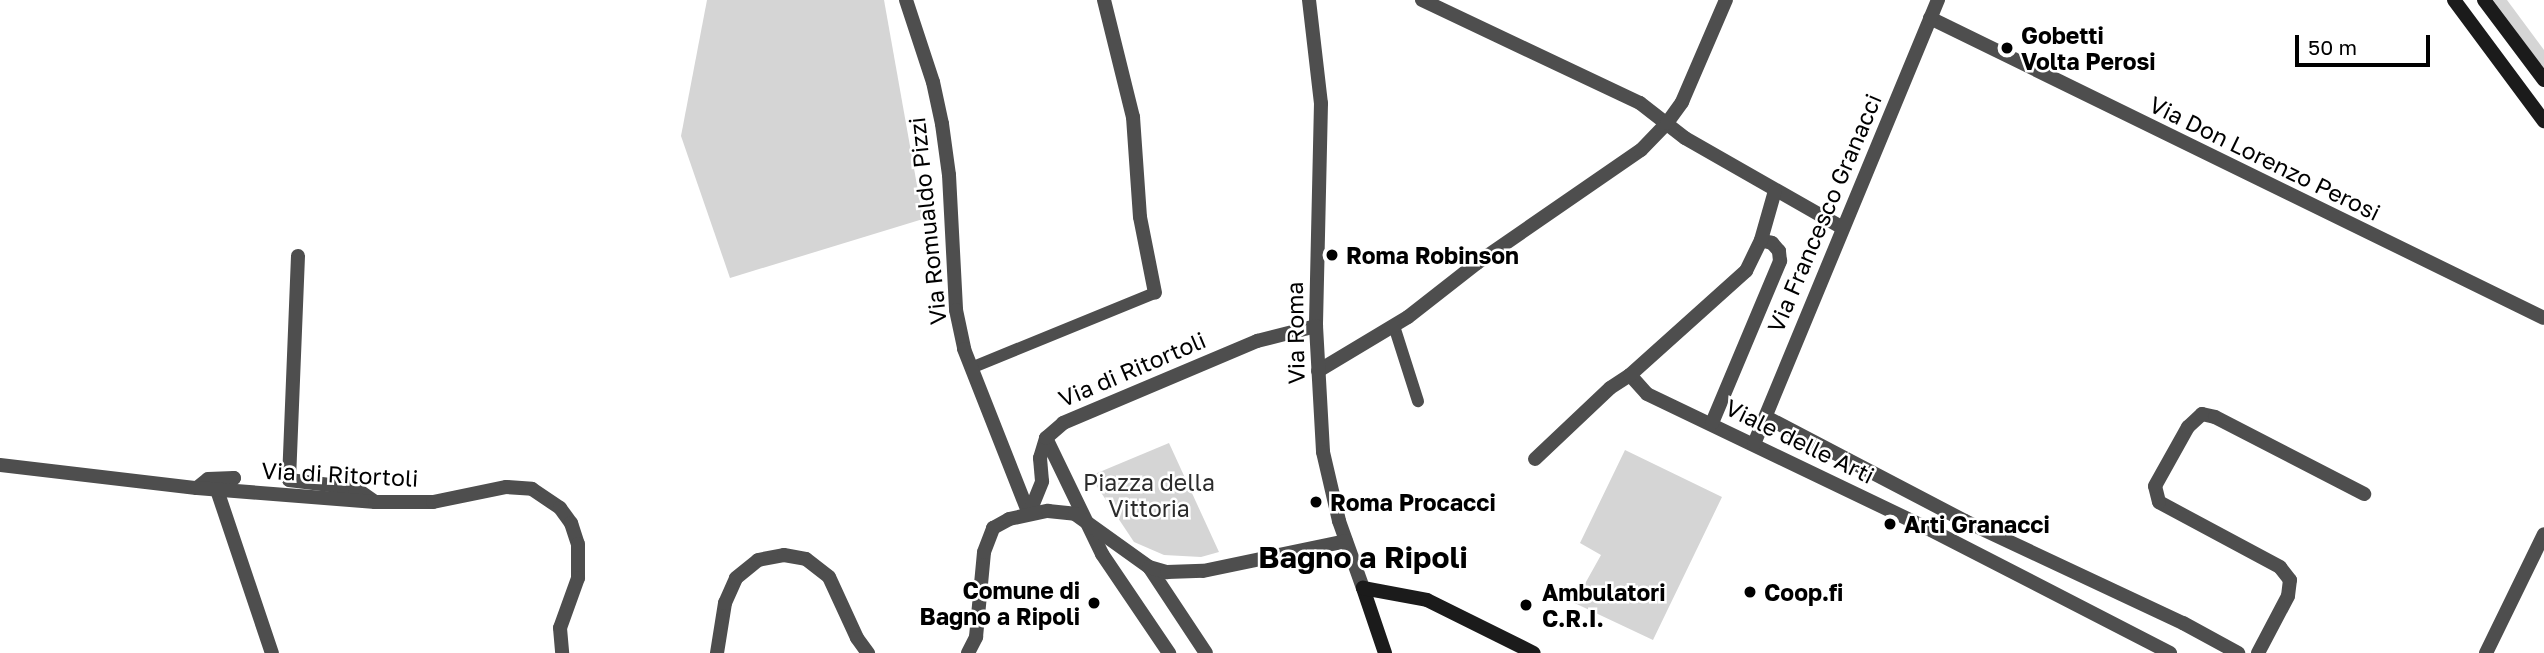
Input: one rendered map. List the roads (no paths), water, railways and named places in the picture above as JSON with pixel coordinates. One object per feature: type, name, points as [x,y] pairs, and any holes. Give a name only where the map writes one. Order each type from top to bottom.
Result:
[{"type":"main road","points":[[2454,0],[2544,121]]},
{"type":"main road","points":[[2484,0],[2544,80]]},
{"type":"main road","points":[[1363,588],[1427,600],[1534,653]]},
{"type":"main road","name":"Via Roma","points":[[1363,588],[1384,653]]},
{"type":"street","name":"Via Romualdo Pizzi","points":[[906,0],[933,82],[942,124],[949,175],[956,310],[971,368],[1029,514]]},
{"type":"street","points":[[971,368],[1154,293],[1140,217],[1133,117],[1104,0]]},
{"type":"street","points":[[1422,0],[1640,103],[1685,138],[1841,228]]},
{"type":"street","points":[[1318,371],[1394,326],[1477,263],[1641,150],[1667,123],[1682,102],[1726,0]]},
{"type":"street","name":"Via Francesco Granacci","points":[[1754,444],[1841,228],[1938,0]]},
{"type":"street","name":"Via Roma","points":[[1307,1],[1321,103],[1316,326],[1326,474],[1363,588]]},
{"type":"street","name":"Via Don Lorenzo Perosi","points":[[1930,18],[2544,318]]},
{"type":"street","points":[[1535,459],[1610,387],[1630,375],[1738,279],[1751,263],[1761,240],[1775,191]]},
{"type":"street","points":[[1712,422],[1780,261],[1779,251],[1772,243],[1761,240]]},
{"type":"street","points":[[298,256],[289,480],[355,488],[375,502]]},
{"type":"street","name":"Via di Ritortoli","points":[[1029,514],[1042,481],[1040,458],[1046,438],[1063,423],[1257,341],[1316,326]]},
{"type":"street","points":[[1394,326],[1418,401]]},
{"type":"street","name":"Viale delle Arti","points":[[1630,375],[1647,394],[1712,422],[1955,542],[2170,653]]},
{"type":"street","points":[[2258,653],[2288,596],[2290,580],[2280,567],[2159,502],[2155,486],[2188,427],[2202,414],[2215,417],[2364,494]]},
{"type":"street","name":"Viale delle Arti","points":[[1766,417],[1965,521],[2183,623],[2238,653]]},
{"type":"street","points":[[1046,438],[1057,467],[1102,554],[1169,653]]},
{"type":"street","name":"Via di Ritortoli","points":[[0,466],[217,490],[375,502],[433,502],[506,487],[532,489],[549,498],[571,523],[578,544],[578,578],[560,628],[562,653]]},
{"type":"street","points":[[217,490],[271,653]]},
{"type":"street","points":[[968,653],[976,637],[979,580],[989,536],[1000,523],[1029,514],[1068,512],[1087,521],[1149,567],[1206,653]]},
{"type":"street","points":[[1955,542],[1965,521]]},
{"type":"street","points":[[2486,653],[2544,534]]},
{"type":"street","points":[[1149,567],[1167,572],[1203,571],[1346,541]]},
{"type":"street","points":[[717,653],[725,603],[736,578],[758,560],[784,555],[806,559],[829,577],[857,638],[867,653]]},
{"type":"place","name":"Gobetti Volta Perosi","points":[[2007,48]]},
{"type":"place","name":"Roma Robinson","points":[[1332,255]]},
{"type":"place","name":"Roma Procacci","points":[[1316,502]]},
{"type":"place","name":"Arti Granacci","points":[[1890,524]]},
{"type":"place","name":"Coop.fi","points":[[1750,592]]},
{"type":"place","name":"Comune di Bagno a Ripoli","points":[[1094,603]]},
{"type":"place","name":"Ambulatori C.R.I.","points":[[1526,605]]},
{"type":"district","name":"Bagno a Ripoli","points":[[1363,557]]},
{"type":"park label","name":"Piazza della Vittoria","points":[[1149,495]]}]
